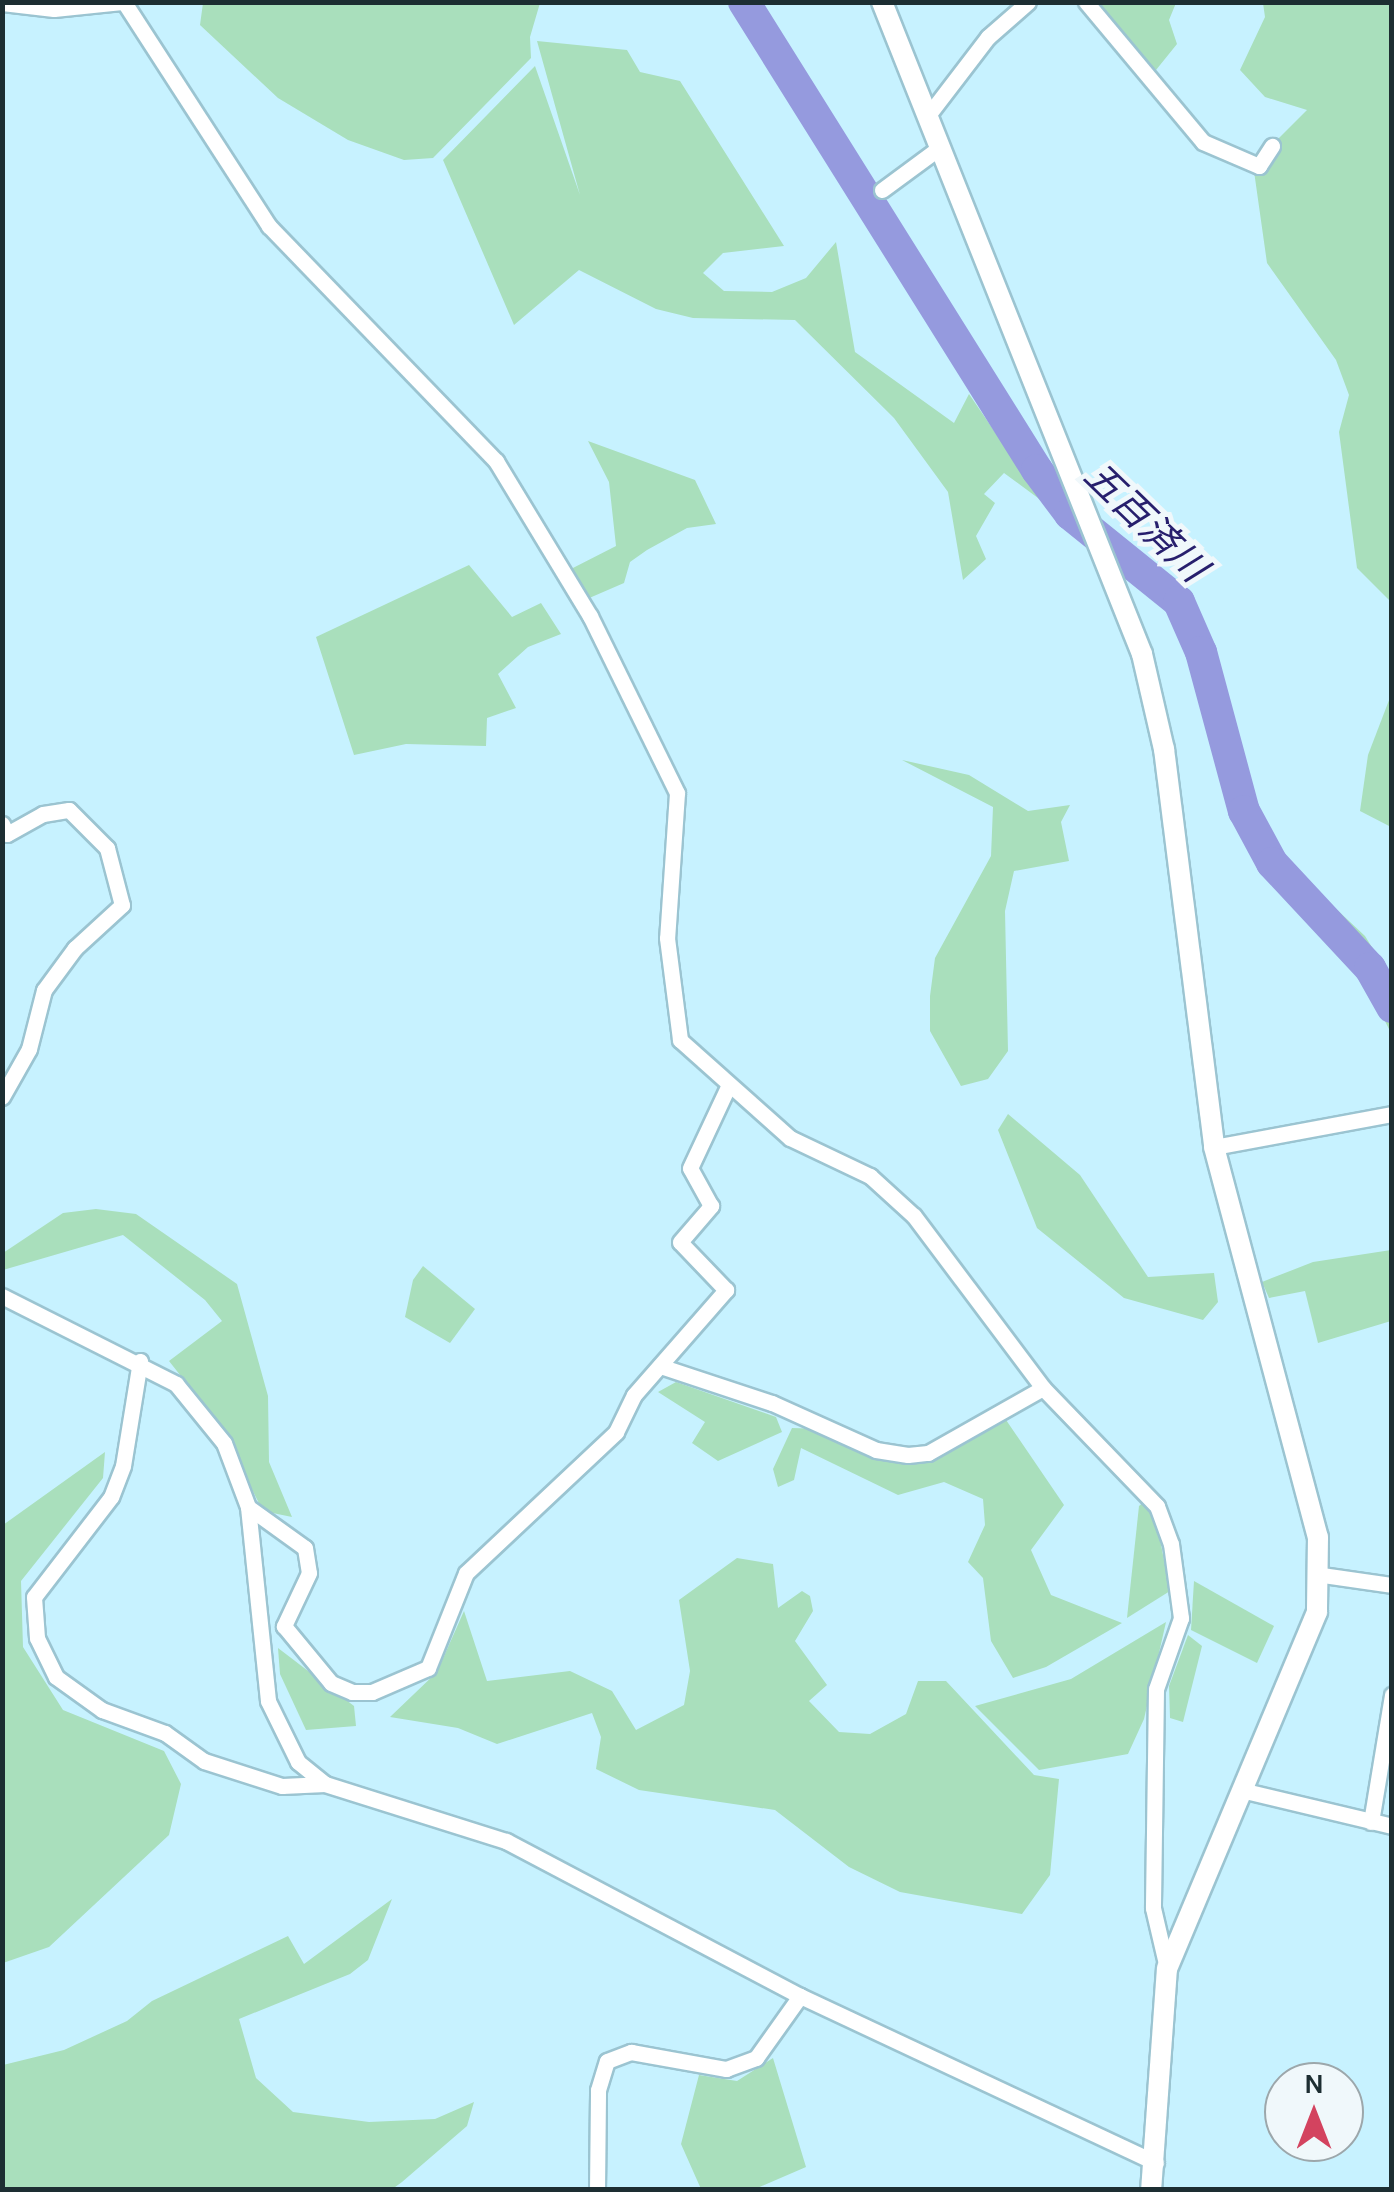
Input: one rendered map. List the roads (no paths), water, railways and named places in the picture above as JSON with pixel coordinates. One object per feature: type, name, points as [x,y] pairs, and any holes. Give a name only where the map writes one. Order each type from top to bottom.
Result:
[{"type":"street","points":[[2,3],[54,9],[123,2],[270,226],[496,462],[590,616],[677,793],[668,938],[680,1040],[728,1087],[790,1138],[889,1191],[1044,1388],[1157,1506],[1171,1544],[1181,1618],[1156,1690],[1152,1908],[1167,1968],[1156,2163],[1151,2190]]},
{"type":"street","points":[[882,2],[1142,654],[1162,736],[1214,1148],[1318,1537],[1322,1575],[1317,1612],[1167,1968]]},
{"type":"street","points":[[926,118],[988,37],[1028,2]]},
{"type":"street","points":[[1086,2],[1203,142],[1259,166],[1272,146]]},
{"type":"street","points":[[882,190],[940,148]]},
{"type":"street","points":[[2,824],[7,834],[54,810],[69,810],[107,848],[122,905],[75,948],[44,990],[29,1048],[2,1097]]},
{"type":"street","points":[[248,1507],[305,1548],[309,1572],[284,1626],[290,1640],[331,1682],[352,1692],[372,1692],[428,1668],[466,1573],[616,1432],[634,1395],[726,1290],[680,1242],[711,1206],[690,1168],[728,1087]]},
{"type":"street","points":[[1214,1148],[1392,1114]]},
{"type":"street","points":[[2,1296],[140,1361],[176,1384],[215,1431],[248,1507],[268,1700],[298,1762],[325,1784]]},
{"type":"street","points":[[140,1361],[123,1466],[111,1497],[34,1598],[37,1638],[56,1677],[102,1710],[164,1733],[204,1761],[282,1786],[325,1784],[506,1841],[800,1996],[1156,2163]]},
{"type":"street","points":[[660,1366],[725,1384],[876,1450],[908,1455],[928,1453],[1044,1388]]},
{"type":"street","points":[[1322,1575],[1392,1585]]},
{"type":"street","points":[[1372,1822],[1392,1695]]},
{"type":"street","points":[[1242,1790],[1392,1826]]},
{"type":"street","points":[[597,2190],[598,2090],[607,2061],[631,2052],[726,2068],[756,2058],[800,1996]]},
{"type":"waterway","name":"五百済川","points":[[744,2],[1037,470],[1070,514],[1179,602],[1201,652],[1244,811],[1272,863],[1370,968],[1392,1007]]}]
